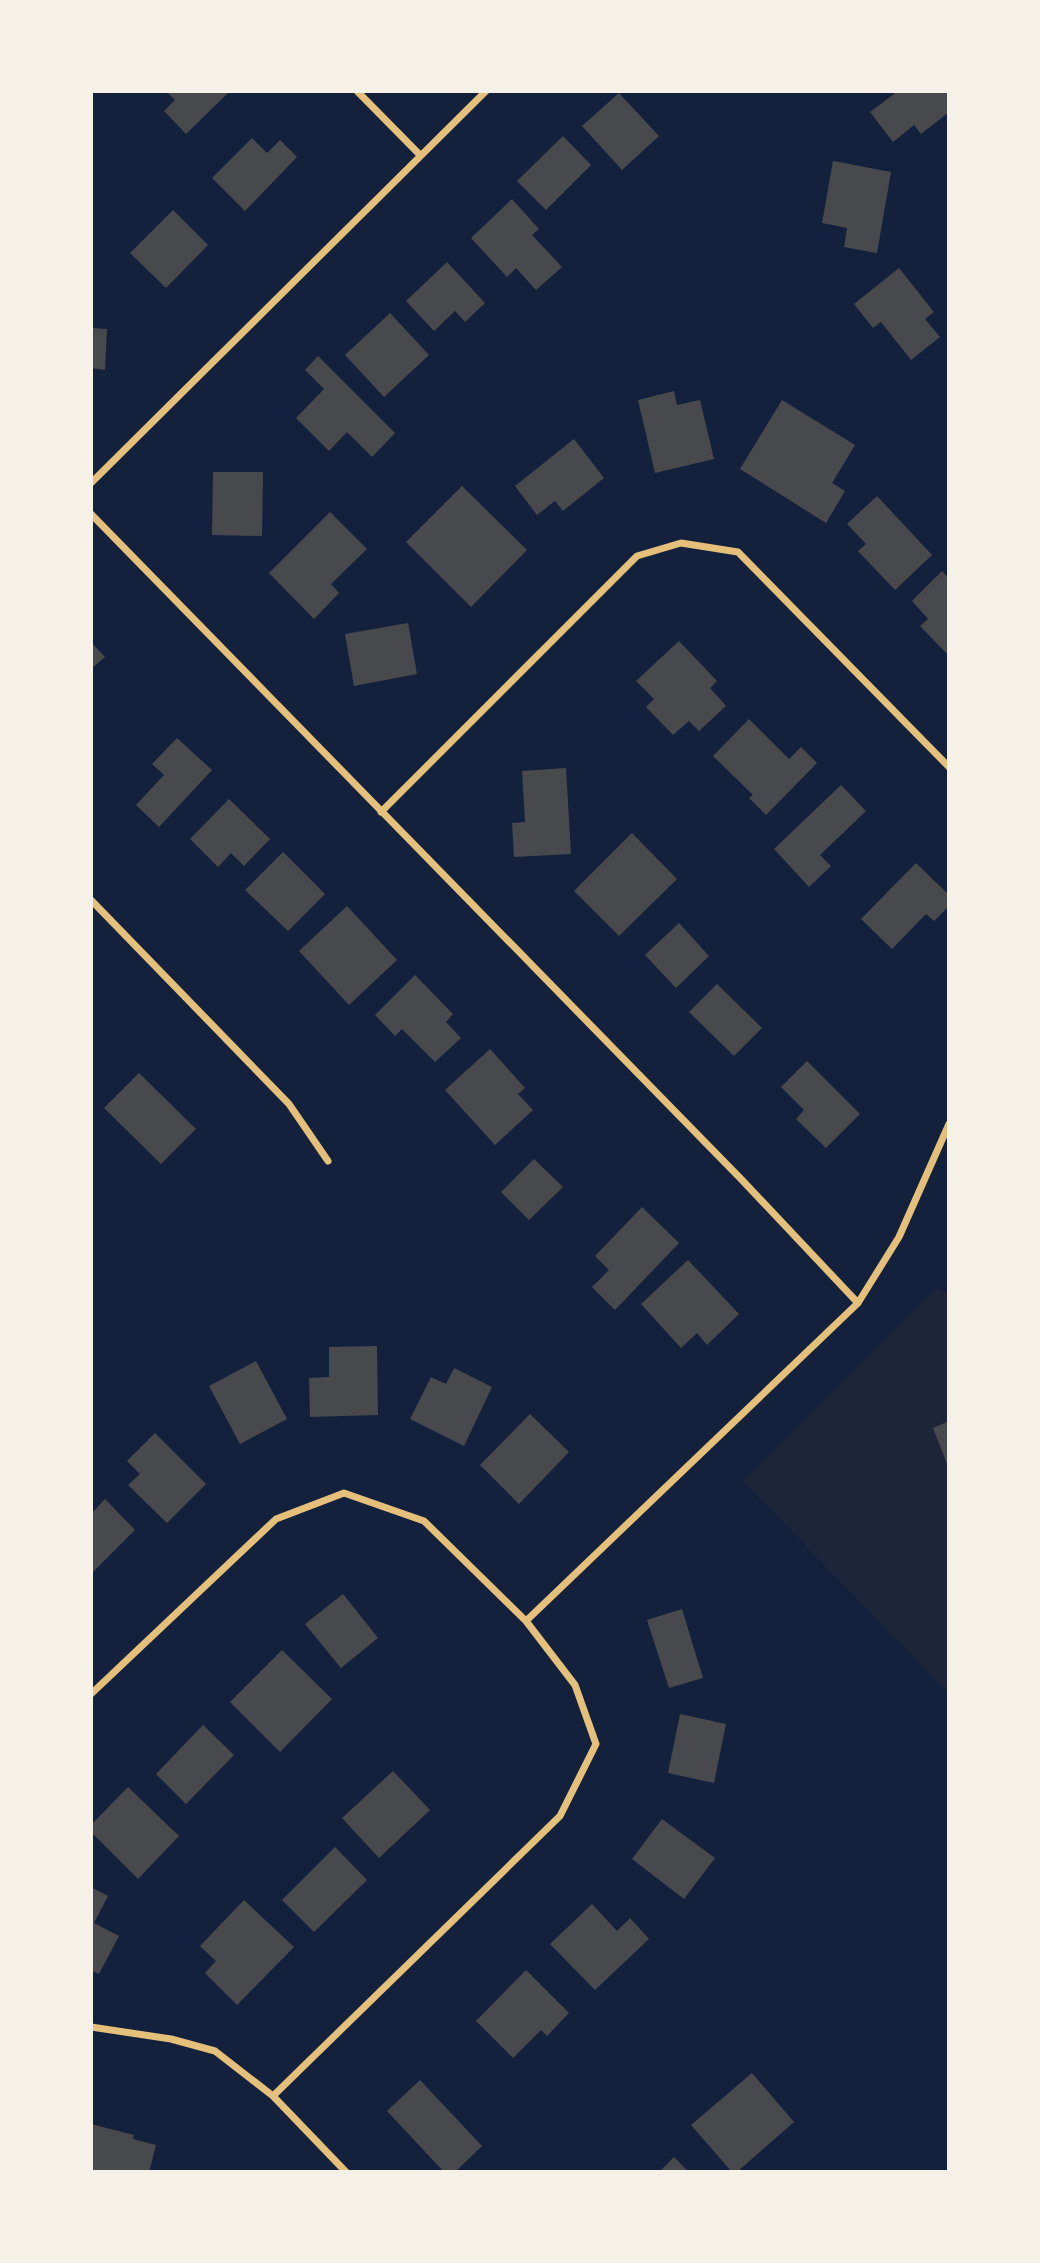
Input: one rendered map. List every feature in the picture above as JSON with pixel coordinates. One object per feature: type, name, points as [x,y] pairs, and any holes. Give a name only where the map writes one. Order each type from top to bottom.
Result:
[{"type":"street","points":[[357,91],[420,155]]},
{"type":"street","points":[[91,483],[486,91]]},
{"type":"street","points":[[91,514],[859,1303]]},
{"type":"street","points":[[381,812],[637,556],[681,543],[738,552],[949,767]]},
{"type":"street","points":[[91,900],[289,1104],[328,1161]]},
{"type":"street","points":[[526,1621],[859,1303],[899,1237],[949,1124]]},
{"type":"street","points":[[91,1694],[276,1518],[344,1493],[424,1521],[526,1621],[575,1685],[596,1744],[560,1816],[273,2096]]},
{"type":"street","points":[[91,2027],[171,2039],[215,2051],[273,2096],[346,2172]]},
{"type":"shaded area","points":[[936,1288],[949,1293],[949,1694],[743,1481]]},
{"type":"building","points":[[166,91],[228,93],[186,134],[164,111],[175,100]]},
{"type":"building","points":[[898,91],[949,91],[949,112],[921,134],[914,125],[893,142],[870,112]]},
{"type":"building","points":[[619,93],[659,136],[622,170],[582,126]]},
{"type":"building","points":[[563,136],[591,165],[546,210],[517,181]]},
{"type":"building","points":[[252,138],[267,153],[280,140],[297,157],[245,211],[212,178]]},
{"type":"building","points":[[833,161],[891,172],[877,253],[844,247],[847,228],[822,223]]},
{"type":"building","points":[[512,199],[539,229],[532,235],[562,267],[536,290],[516,268],[507,277],[471,238]]},
{"type":"building","points":[[173,210],[208,245],[166,288],[130,253]]},
{"type":"building","points":[[447,262],[485,303],[465,322],[455,311],[434,331],[406,301]]},
{"type":"building","points":[[899,268],[934,312],[925,319],[940,337],[911,360],[881,322],[873,328],[854,304]]},
{"type":"building","points":[[390,313],[429,355],[384,397],[345,355]]},
{"type":"building","points":[[91,328],[107,329],[105,370],[91,368]]},
{"type":"building","points":[[318,356],[395,433],[372,457],[347,432],[329,451],[296,418],[324,389],[305,370]]},
{"type":"building","points":[[674,391],[677,405],[700,400],[714,459],[655,473],[638,400]]},
{"type":"building","points":[[782,400],[855,445],[832,483],[845,491],[826,523],[740,469]]},
{"type":"building","points":[[574,439],[604,478],[563,511],[555,501],[537,515],[515,486]]},
{"type":"building","points":[[213,472],[263,472],[262,536],[212,535]]},
{"type":"building","points":[[462,486],[527,550],[471,607],[406,542]]},
{"type":"building","points":[[877,496],[932,555],[895,590],[858,551],[866,544],[847,524]]},
{"type":"building","points":[[330,512],[367,549],[331,584],[339,593],[314,619],[269,573]]},
{"type":"building","points":[[942,571],[949,579],[949,656],[920,626],[928,619],[912,601]]},
{"type":"building","points":[[408,623],[417,674],[354,686],[345,634]]},
{"type":"building","points":[[679,641],[717,681],[710,688],[726,706],[699,731],[689,721],[673,735],[646,707],[654,699],[636,681]]},
{"type":"building","points":[[91,642],[105,657],[91,669]]},
{"type":"building","points":[[749,719],[789,759],[801,747],[817,763],[766,815],[749,798],[753,795],[713,756]]},
{"type":"building","points":[[177,738],[212,770],[159,827],[136,805],[164,775],[152,764]]},
{"type":"building","points":[[566,768],[571,854],[514,857],[512,823],[525,822],[522,771]]},
{"type":"building","points":[[841,785],[866,811],[820,855],[831,866],[809,887],[774,849]]},
{"type":"building","points":[[229,799],[270,839],[244,866],[231,853],[218,867],[190,839]]},
{"type":"building","points":[[632,833],[677,879],[619,936],[574,891]]},
{"type":"building","points":[[283,852],[325,894],[288,931],[245,890]]},
{"type":"building","points":[[916,863],[949,895],[949,906],[934,921],[926,914],[892,949],[861,919]]},
{"type":"building","points":[[347,906],[397,960],[349,1005],[299,951]]},
{"type":"building","points":[[679,923],[709,956],[676,988],[645,955]]},
{"type":"building","points":[[415,975],[453,1014],[446,1022],[461,1038],[435,1062],[402,1029],[395,1036],[375,1015]]},
{"type":"building","points":[[717,984],[762,1028],[734,1056],[689,1012]]},
{"type":"building","points":[[490,1049],[525,1088],[518,1094],[533,1110],[495,1145],[445,1090]]},
{"type":"building","points":[[807,1061],[860,1114],[826,1148],[796,1119],[804,1110],[781,1087]]},
{"type":"building","points":[[139,1073],[196,1129],[161,1164],[104,1108]]},
{"type":"building","points":[[534,1159],[563,1187],[529,1220],[501,1192]]},
{"type":"building","points":[[642,1207],[679,1243],[615,1310],[592,1287],[609,1270],[595,1256]]},
{"type":"building","points":[[688,1260],[739,1314],[707,1345],[697,1333],[681,1348],[641,1304]]},
{"type":"building","points":[[377,1346],[378,1415],[310,1417],[309,1378],[329,1377],[329,1347]]},
{"type":"building","points":[[256,1361],[287,1419],[240,1444],[209,1386]]},
{"type":"building","points":[[454,1368],[492,1387],[464,1446],[410,1419],[431,1377],[446,1384]]},
{"type":"building","points":[[530,1414],[569,1452],[519,1504],[480,1465]]},
{"type":"building","points":[[949,1421],[949,1469],[933,1428]]},
{"type":"building","points":[[155,1433],[206,1484],[167,1523],[128,1485],[140,1474],[127,1461]]},
{"type":"building","points":[[105,1499],[135,1530],[91,1574],[91,1514]]},
{"type":"building","points":[[343,1594],[378,1638],[341,1668],[305,1624]]},
{"type":"building","points":[[682,1609],[703,1678],[669,1688],[647,1620]]},
{"type":"building","points":[[282,1650],[332,1699],[280,1752],[230,1702]]},
{"type":"building","points":[[680,1714],[726,1724],[714,1783],[668,1773]]},
{"type":"building","points":[[203,1725],[234,1755],[186,1804],[156,1774]]},
{"type":"building","points":[[393,1771],[430,1810],[379,1858],[342,1818]]},
{"type":"building","points":[[128,1787],[179,1836],[138,1879],[91,1832],[91,1825]]},
{"type":"building","points":[[662,1819],[715,1858],[684,1899],[632,1859]]},
{"type":"building","points":[[335,1847],[367,1880],[314,1932],[282,1900]]},
{"type":"building","points":[[91,1887],[108,1896],[94,1923],[119,1936],[99,1974],[91,1970]]},
{"type":"building","points":[[244,1900],[294,1947],[237,2005],[205,1973],[216,1961],[200,1946]]},
{"type":"building","points":[[592,1904],[617,1931],[630,1918],[649,1939],[595,1990],[550,1944]]},
{"type":"building","points":[[526,1970],[569,2013],[547,2036],[541,2030],[513,2058],[476,2021]]},
{"type":"building","points":[[752,2073],[794,2122],[737,2172],[732,2172],[691,2125]]},
{"type":"building","points":[[420,2080],[482,2146],[455,2172],[444,2172],[387,2111]]},
{"type":"building","points":[[91,2124],[134,2135],[133,2139],[156,2145],[149,2172],[91,2172]]},
{"type":"building","points":[[674,2157],[689,2172],[659,2172]]}]
